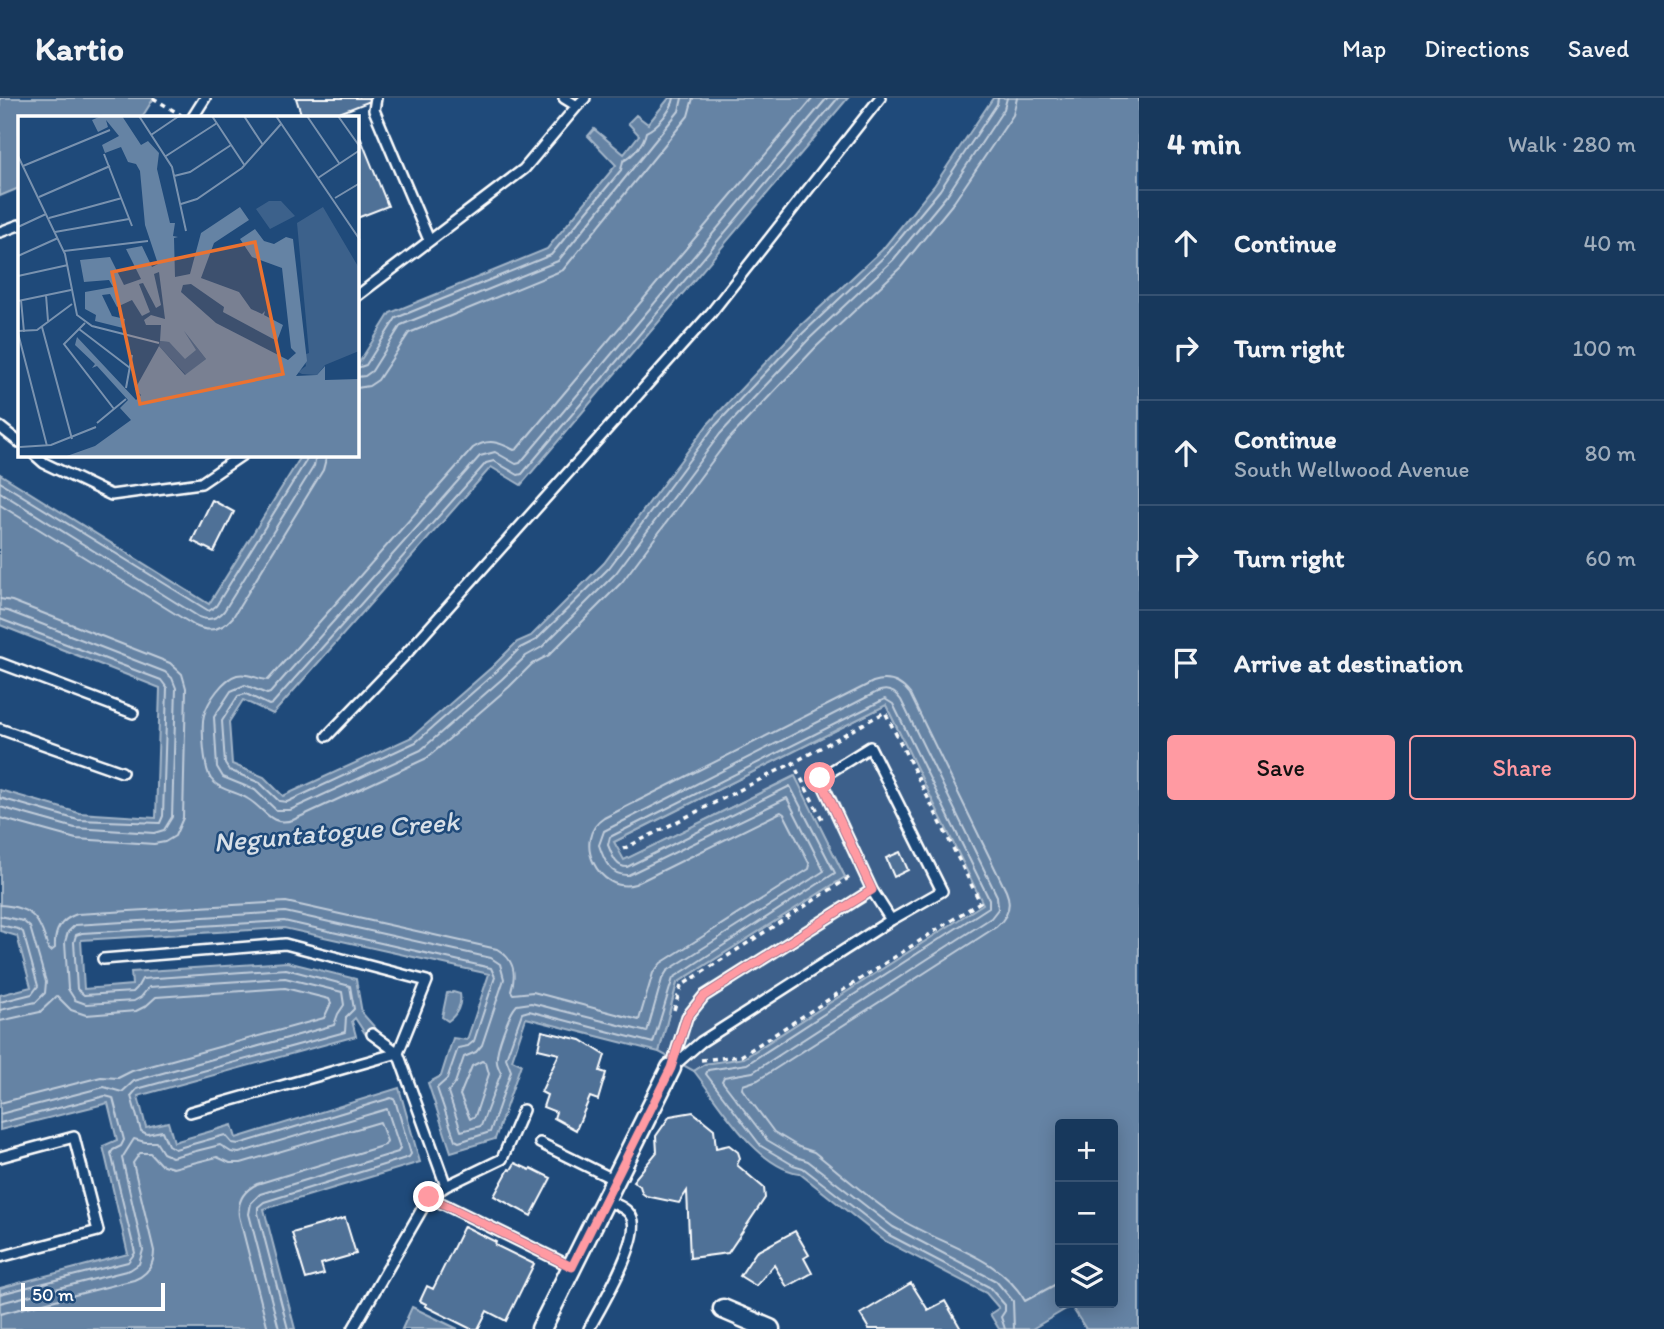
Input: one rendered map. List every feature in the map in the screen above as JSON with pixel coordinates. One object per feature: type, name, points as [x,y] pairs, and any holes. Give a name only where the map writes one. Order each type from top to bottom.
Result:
[{"type":"street","points":[[541,1329],[671,1068]]},
{"type":"street","points":[[723,1309],[770,1329]]},
{"type":"lane","points":[[194,116],[205,98]]},
{"type":"lane","points":[[376,98],[374,110],[429,240]]},
{"type":"lane","points":[[564,98],[577,106]]},
{"type":"lane","points":[[359,294],[524,169],[585,98]]},
{"type":"lane","points":[[327,736],[407,654],[711,313],[880,98]]},
{"type":"lane","points":[[0,232],[18,225]]},
{"type":"lane","points":[[0,426],[18,441]]},
{"type":"lane","points":[[37,457],[44,463],[111,495],[201,482],[239,457]]},
{"type":"lane","points":[[0,663],[133,713]]},
{"type":"lane","points":[[0,729],[122,772]]},
{"type":"lane","points":[[671,1068],[701,1042],[891,920],[942,891],[870,747],[820,778],[872,890],[891,920]]},
{"type":"lane","points":[[671,1068],[687,1017],[704,996],[872,890]]},
{"type":"lane","points":[[103,959],[285,944],[428,981],[398,1053]]},
{"type":"lane","points":[[372,1034],[398,1053],[446,1186]]},
{"type":"lane","points":[[190,1112],[398,1053]]},
{"type":"lane","points":[[354,1329],[429,1197],[502,1159],[523,1110]]},
{"type":"lane","points":[[0,1157],[74,1137],[98,1231],[0,1257]]},
{"type":"lane","points":[[540,1143],[615,1180]]},
{"type":"lane","points":[[429,1197],[572,1267]]},
{"type":"lane","points":[[589,1329],[621,1268],[631,1244],[633,1228],[633,1219],[624,1209],[605,1200]]},
{"type":"path","points":[[153,98],[182,116]]},
{"type":"path","points":[[623,849],[793,763]]},
{"type":"shaded area","points":[[886,705],[984,904],[744,1059],[705,1064],[694,1071],[659,1052],[677,983],[845,877],[794,776],[623,861],[614,842]]},
{"type":"water","points":[[0,98],[154,98],[143,116],[18,116],[18,188],[0,196]]},
{"type":"water","name":"Neguntatogue Creek","points":[[669,98],[848,98],[521,485],[491,467],[273,714],[243,700],[229,722],[232,764],[264,777],[283,796],[412,737],[517,642],[531,636],[604,563],[708,424],[798,328],[882,250],[934,186],[993,98],[1139,98],[1139,1329],[1086,1329],[1072,1308],[1118,1308],[1118,1119],[1055,1119],[1055,1308],[1068,1308],[1032,1329],[999,1329],[990,1314],[999,1308],[986,1293],[885,1241],[799,1173],[768,1159],[740,1132],[694,1071],[705,1064],[744,1058],[983,904],[886,705],[614,842],[624,860],[795,776],[845,877],[677,983],[659,1052],[526,1018],[512,1060],[521,1064],[495,1139],[451,1152],[428,1083],[441,1076],[453,1038],[467,1040],[489,974],[284,928],[81,940],[84,989],[132,985],[131,972],[287,962],[356,979],[362,1013],[378,1031],[368,1038],[355,1018],[352,1021],[356,1036],[138,1096],[146,1127],[168,1122],[174,1142],[232,1125],[236,1138],[399,1088],[420,1162],[264,1209],[295,1329],[0,1329],[0,1288],[128,1254],[103,1146],[117,1140],[108,1103],[0,1130],[0,995],[31,987],[17,936],[0,931],[0,790],[79,813],[156,818],[160,688],[0,625],[0,474],[209,604],[301,457],[359,457],[359,363],[390,313],[547,249],[616,165],[588,136],[594,129],[624,154],[639,135],[628,123],[636,115],[648,124]]},
{"type":"water","points":[[447,993],[460,994],[460,1002],[448,1021],[442,1017]]},
{"type":"water","points":[[412,1307],[458,1329],[402,1329]]},
{"type":"building","points":[[296,98],[369,98],[368,102],[332,116],[302,116]]},
{"type":"building","points":[[359,134],[388,206],[359,217]]},
{"type":"building","points":[[212,500],[234,512],[214,552],[192,541]]},
{"type":"building","points":[[900,852],[908,870],[894,877],[886,858]]},
{"type":"building","points":[[542,1031],[581,1040],[605,1055],[600,1071],[606,1073],[598,1100],[590,1097],[576,1130],[554,1118],[556,1112],[543,1107],[547,1095],[541,1092],[559,1054],[538,1049]]},
{"type":"building","points":[[693,1112],[714,1129],[716,1148],[729,1145],[738,1152],[740,1158],[737,1165],[764,1188],[765,1198],[728,1253],[690,1258],[687,1191],[679,1203],[646,1196],[633,1181],[657,1152],[656,1136],[670,1116]]},
{"type":"building","points":[[515,1163],[551,1178],[531,1216],[494,1196]]},
{"type":"building","points":[[345,1218],[356,1254],[321,1264],[324,1274],[306,1279],[292,1233]]},
{"type":"building","points":[[464,1226],[534,1264],[506,1321],[487,1311],[478,1329],[471,1329],[420,1301],[427,1286],[433,1289]]},
{"type":"building","points":[[795,1231],[809,1255],[804,1258],[812,1273],[787,1287],[774,1265],[756,1286],[740,1276],[756,1252]]},
{"type":"building","points":[[911,1283],[928,1310],[945,1301],[961,1329],[869,1329],[860,1314]]},
{"type":"route","points":[[429,1197],[572,1267],[671,1068],[687,1017],[704,996],[872,890],[820,778]]}]
